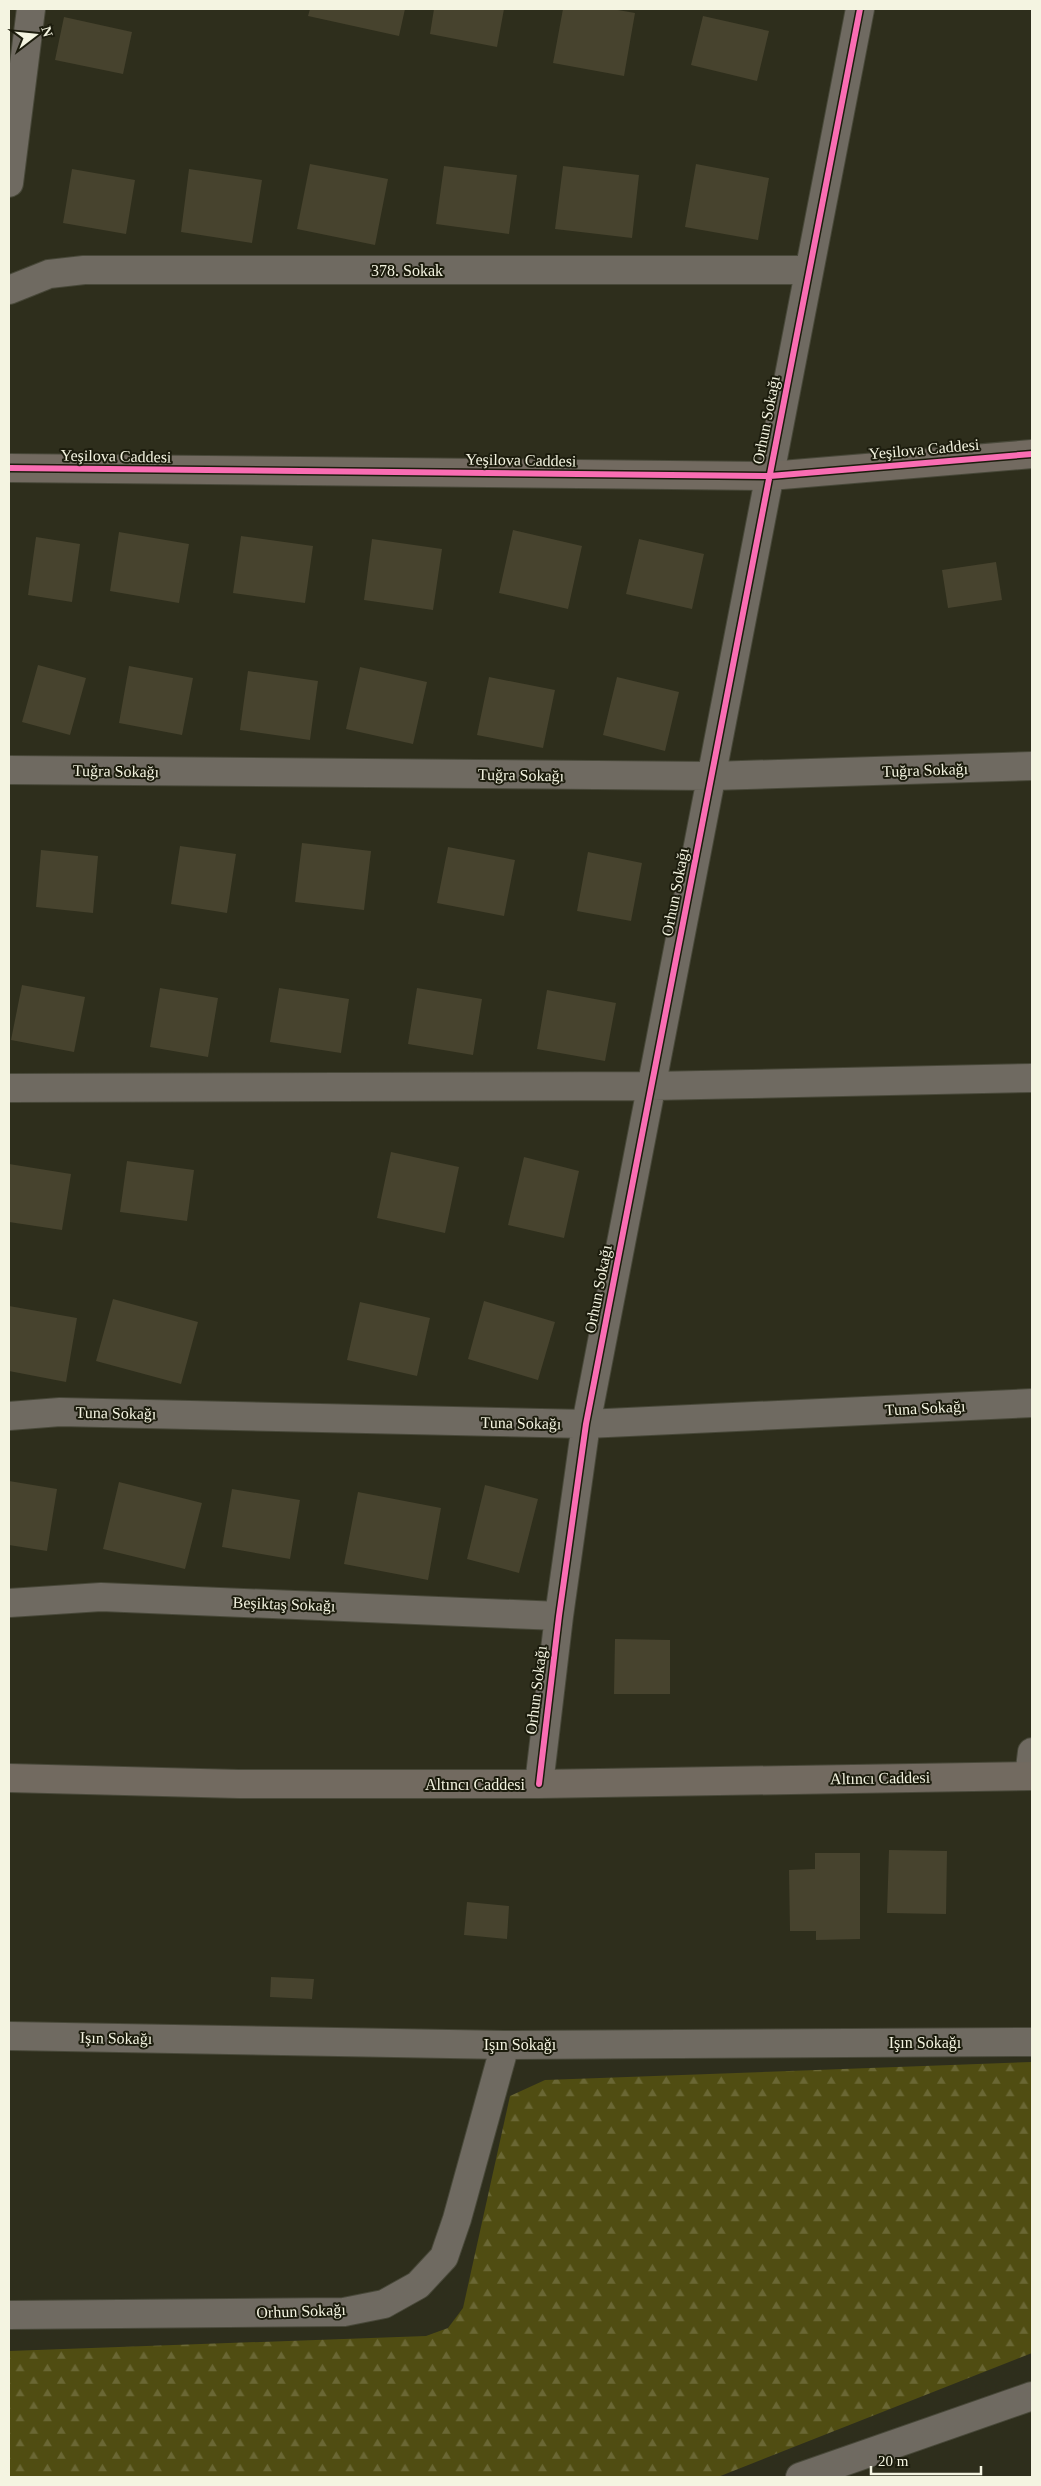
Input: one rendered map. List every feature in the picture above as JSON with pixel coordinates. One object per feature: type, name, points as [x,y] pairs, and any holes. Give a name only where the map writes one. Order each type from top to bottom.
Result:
[{"type":"street","points":[[9,183],[32,9]]},
{"type":"street","name":"Orhun Sokağı","points":[[539,1784],[559,1616],[586,1424],[860,9]]},
{"type":"street","name":"378. Sokak","points":[[9,290],[49,274],[84,270],[809,270]]},
{"type":"street","name":"Yeşilova Caddesi","points":[[9,468],[770,476],[1032,454]]},
{"type":"street","name":"Tuğra Sokağı","points":[[9,770],[712,776],[1032,766]]},
{"type":"street","points":[[9,1088],[652,1086],[1032,1078]]},
{"type":"street","name":"Tuna Sokağı","points":[[9,1416],[60,1412],[586,1424],[1032,1403]]},
{"type":"street","name":"Beşiktaş Sokağı","points":[[9,1603],[101,1597],[559,1616]]},
{"type":"street","name":"Altıncı Caddesi","points":[[9,1778],[239,1784],[539,1784],[1031,1768]]},
{"type":"street","name":"Işın Sokağı","points":[[9,2036],[505,2045],[1032,2042]]},
{"type":"street","name":"Orhun Sokağı","points":[[9,2315],[344,2312],[384,2304],[418,2285],[444,2257],[457,2219],[505,2045]]},
{"type":"street","points":[[800,2477],[1032,2396]]},
{"type":"green space","points":[[1032,2062],[1032,2353],[718,2477],[9,2477],[9,2351],[426,2336],[448,2328],[463,2308],[510,2096],[545,2080]]},
{"type":"building","points":[[310,9],[405,9],[399,36],[308,16]]},
{"type":"building","points":[[434,9],[504,9],[497,47],[430,34]]},
{"type":"building","points":[[563,9],[612,9],[635,13],[624,76],[553,63]]},
{"type":"building","points":[[703,16],[769,31],[757,81],[691,65]]},
{"type":"building","points":[[64,17],[132,32],[123,74],[55,60]]},
{"type":"building","points":[[310,164],[388,179],[375,245],[297,229]]},
{"type":"building","points":[[696,164],[769,178],[758,240],[685,227]]},
{"type":"building","points":[[444,166],[517,175],[509,234],[436,224]]},
{"type":"building","points":[[563,166],[639,175],[632,238],[555,229]]},
{"type":"building","points":[[72,169],[135,180],[126,234],[63,223]]},
{"type":"building","points":[[189,169],[262,180],[252,243],[181,232]]},
{"type":"building","points":[[513,530],[582,546],[568,609],[499,593]]},
{"type":"building","points":[[119,532],[189,544],[179,603],[110,591]]},
{"type":"building","points":[[241,536],[313,546],[305,603],[233,593]]},
{"type":"building","points":[[36,537],[80,544],[72,602],[28,595]]},
{"type":"building","points":[[372,539],[442,549],[433,610],[364,600]]},
{"type":"building","points":[[639,539],[704,554],[692,609],[626,594]]},
{"type":"building","points":[[996,562],[1002,600],[948,608],[942,570]]},
{"type":"building","points":[[38,665],[86,678],[70,735],[22,722]]},
{"type":"building","points":[[129,666],[193,678],[182,735],[119,723]]},
{"type":"building","points":[[360,667],[427,682],[413,744],[346,729]]},
{"type":"building","points":[[248,671],[318,681],[310,740],[240,730]]},
{"type":"building","points":[[489,677],[555,690],[543,748],[477,735]]},
{"type":"building","points":[[617,677],[679,692],[665,751],[603,735]]},
{"type":"building","points":[[302,843],[371,851],[364,910],[295,902]]},
{"type":"building","points":[[180,846],[236,854],[227,913],[171,904]]},
{"type":"building","points":[[448,847],[515,860],[504,916],[437,903]]},
{"type":"building","points":[[41,850],[98,856],[93,913],[36,907]]},
{"type":"building","points":[[588,852],[642,863],[631,921],[577,911]]},
{"type":"building","points":[[22,985],[85,997],[74,1052],[11,1040]]},
{"type":"building","points":[[160,988],[218,998],[208,1057],[150,1047]]},
{"type":"building","points":[[279,988],[349,999],[341,1053],[270,1042]]},
{"type":"building","points":[[417,988],[482,999],[473,1055],[408,1044]]},
{"type":"building","points":[[547,990],[616,1003],[605,1061],[537,1049]]},
{"type":"building","points":[[391,1152],[459,1167],[445,1233],[377,1218]]},
{"type":"building","points":[[524,1157],[579,1171],[564,1238],[508,1225]]},
{"type":"building","points":[[127,1161],[194,1170],[187,1221],[120,1212]]},
{"type":"building","points":[[9,1164],[71,1174],[62,1230],[9,1222]]},
{"type":"building","points":[[113,1299],[198,1322],[181,1384],[96,1361]]},
{"type":"building","points":[[484,1301],[555,1322],[538,1380],[468,1359]]},
{"type":"building","points":[[360,1302],[430,1318],[417,1376],[347,1360]]},
{"type":"building","points":[[9,1306],[77,1318],[66,1382],[9,1371]]},
{"type":"building","points":[[9,1481],[57,1489],[47,1551],[9,1545]]},
{"type":"building","points":[[119,1482],[202,1503],[185,1569],[103,1549]]},
{"type":"building","points":[[485,1485],[538,1499],[519,1573],[467,1559]]},
{"type":"building","points":[[232,1489],[300,1500],[290,1559],[222,1547]]},
{"type":"building","points":[[358,1492],[441,1508],[428,1580],[344,1564]]},
{"type":"building","points":[[615,1639],[670,1640],[670,1694],[614,1694]]},
{"type":"building","points":[[889,1850],[947,1851],[946,1914],[887,1913]]},
{"type":"building","points":[[815,1853],[860,1853],[860,1939],[816,1940],[816,1931],[790,1931],[789,1870],[815,1869]]},
{"type":"building","points":[[467,1902],[509,1906],[507,1939],[464,1935]]},
{"type":"building","points":[[271,1977],[314,1979],[312,1999],[270,1997]]},
{"type":"cycle path","points":[[539,1784],[559,1616],[586,1424],[860,9]]},
{"type":"cycle path","points":[[9,468],[770,476],[1032,454]]}]
